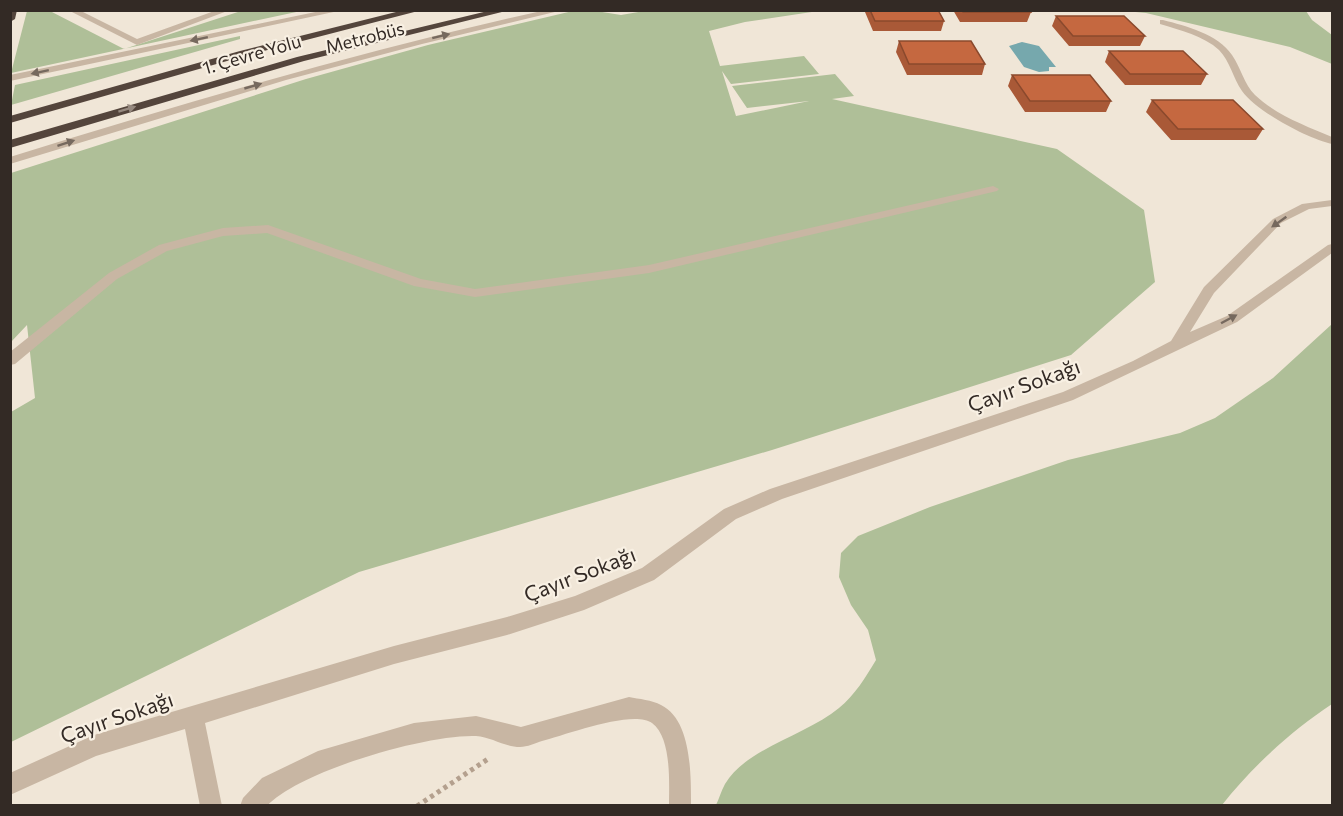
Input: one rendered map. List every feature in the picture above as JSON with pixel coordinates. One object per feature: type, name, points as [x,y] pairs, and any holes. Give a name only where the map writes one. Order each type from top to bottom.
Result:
[{"type":"highway","points":[[10,20],[12,10]]},
{"type":"highway","name":"1. Çevre Yolu","points":[[10,120],[234,56],[418,10]]},
{"type":"highway","name":"1. Çevre Yolu","points":[[10,144],[301,58],[506,10]]},
{"type":"street","points":[[72,10],[137,42],[226,10]]},
{"type":"street","name":"Metrobüs","points":[[10,78],[339,10]]},
{"type":"street","name":"Metrobüs","points":[[10,161],[168,110],[315,68],[470,29],[559,10]]},
{"type":"street","points":[[1163,22],[1202,36],[1228,53],[1238,79],[1253,99],[1287,120],[1332,141]]},
{"type":"street","points":[[10,360],[113,276],[163,248],[223,232],[268,229],[419,284],[475,293],[649,269],[993,189]]},
{"type":"street","name":"Çayır Sokağı","points":[[1176,344],[1209,290],[1277,221],[1306,206],[1332,203]]},
{"type":"street","name":"Çayır Sokağı","points":[[10,784],[93,746],[394,655],[507,626],[577,604],[648,574],[730,514],[776,494],[1068,396],[1138,365],[1176,344],[1232,319],[1332,248]]},
{"type":"street","points":[[251,806],[270,786],[326,759],[414,733],[476,726],[521,737],[629,707],[657,713],[672,730],[680,771],[680,806]]},
{"type":"street","points":[[193,716],[211,806]]},
{"type":"path","points":[[417,806],[521,737]]},
{"type":"green space","points":[[577,10],[621,15],[650,10],[825,10],[745,22],[709,31],[720,66],[804,56],[819,74],[731,84],[722,71],[736,116],[809,101],[747,108],[732,86],[835,74],[854,96],[832,99],[1057,149],[1144,210],[1155,282],[1071,355],[772,450],[359,572],[11,742],[11,412],[35,398],[27,325],[11,342],[11,173],[306,79],[428,45]]},
{"type":"green space","points":[[27,11],[50,11],[124,49],[11,73]]},
{"type":"green space","points":[[241,11],[301,11],[125,49]]},
{"type":"green space","points":[[1125,11],[1306,11],[1312,20],[1332,35],[1332,64],[1290,47],[1146,13]]},
{"type":"green space","points":[[240,36],[240,39],[11,105],[15,85]]},
{"type":"green space","points":[[1332,324],[1332,704],[1273,750],[1222,805],[716,805],[725,784],[747,761],[826,718],[839,708],[855,692],[876,660],[868,630],[851,605],[839,577],[841,553],[858,536],[930,507],[1068,460],[1180,433],[1215,418],[1273,378]]},
{"type":"water","points":[[1022,42],[1039,46],[1056,67],[1049,67],[1049,71],[1039,72],[1024,67],[1009,46]]},
{"type":"building","points":[[870,10],[938,10],[944,21],[875,21]]},
{"type":"building","points":[[962,10],[1030,10],[1031,12],[963,12]]},
{"type":"building","points":[[1056,16],[1124,16],[1145,36],[1073,36]]},
{"type":"building","points":[[899,41],[971,41],[985,64],[909,64]]},
{"type":"building","points":[[1109,51],[1183,51],[1207,74],[1130,74]]},
{"type":"building","points":[[1012,75],[1090,75],[1111,101],[1030,101]]},
{"type":"building","points":[[1152,100],[1233,100],[1263,129],[1178,129]]}]
